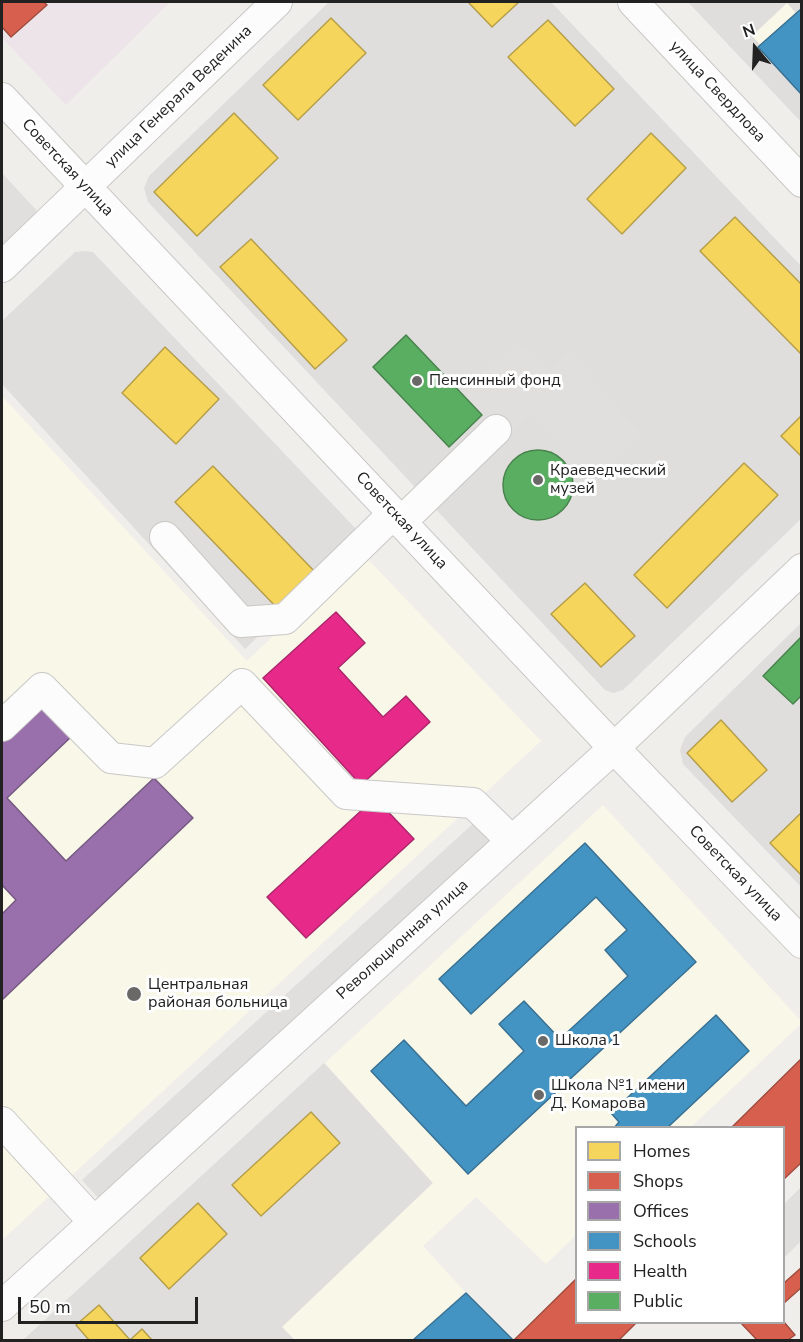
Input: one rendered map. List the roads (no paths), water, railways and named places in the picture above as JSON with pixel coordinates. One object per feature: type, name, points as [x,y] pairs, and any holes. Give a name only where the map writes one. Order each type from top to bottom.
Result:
[{"type":"street","name":"улица Генерала Веденина","points":[[2,267],[277,2]]},
{"type":"street","name":"улица Свердлова","points":[[633,2],[801,182]]},
{"type":"street","name":"Советская улица","points":[[2,98],[614,748],[801,943]]},
{"type":"street","points":[[165,537],[241,622],[285,619],[496,430]]},
{"type":"street","name":"Революционная улица","points":[[2,1306],[614,748],[801,569]]},
{"type":"street","points":[[2,726],[42,688],[111,758],[155,763],[242,684],[346,794],[474,803],[512,841]]},
{"type":"street","points":[[2,1122],[94,1222]]},
{"type":"place","name":"Пенсинный фонд","points":[[417,381]]},
{"type":"place","name":"Краеведческий музей","points":[[538,480]]},
{"type":"place","name":"Центральная районая больница","points":[[134,994]]},
{"type":"place","name":"Школа 1","points":[[543,1041]]},
{"type":"place","name":"Школа №1 имени Д. Комарова","points":[[539,1095]]}]
